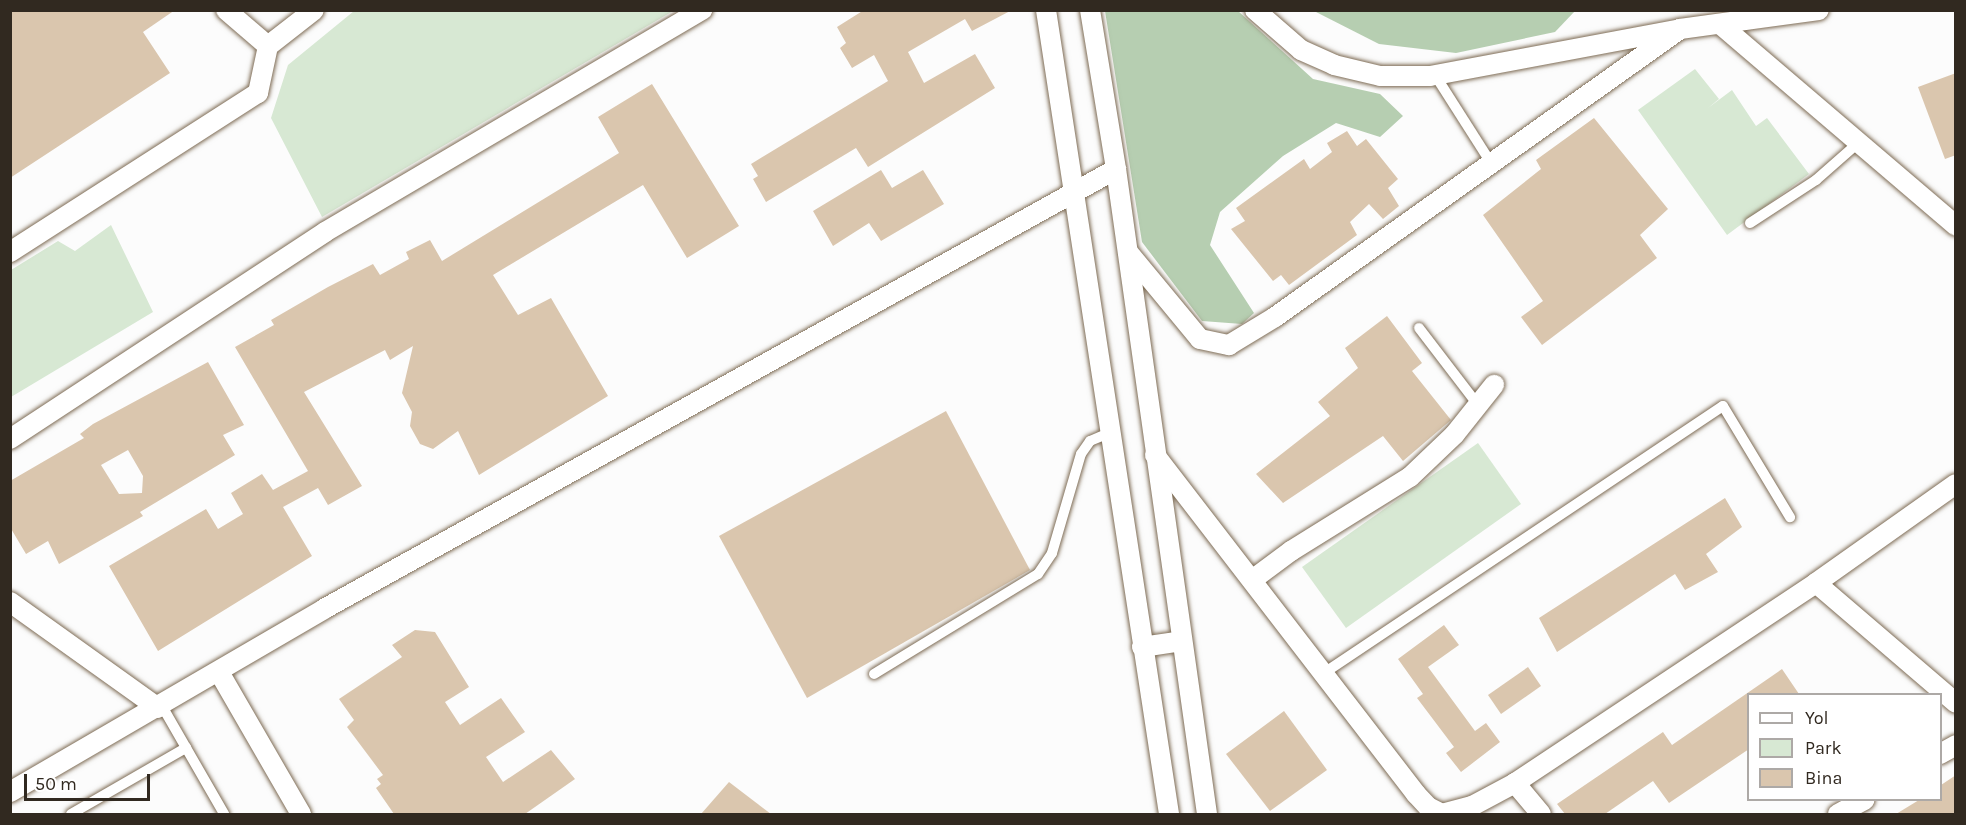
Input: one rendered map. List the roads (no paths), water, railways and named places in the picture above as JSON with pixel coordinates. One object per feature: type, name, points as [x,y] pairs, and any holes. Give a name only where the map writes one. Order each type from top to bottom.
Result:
[{"type":"street","points":[[226,10],[268,46]]},
{"type":"street","points":[[10,252],[258,93],[268,46],[314,10]]},
{"type":"street","points":[[10,439],[325,231],[702,10]]},
{"type":"street","points":[[1046,10],[1077,192],[1109,433],[1169,814]]},
{"type":"street","points":[[1090,10],[1116,169],[1207,814]]},
{"type":"street","points":[[1255,10],[1301,50],[1334,65],[1380,76],[1435,75],[1680,29],[1819,10]]},
{"type":"street","points":[[1721,25],[1956,226]]},
{"type":"street","points":[[1127,250],[1200,339],[1229,345],[1275,317],[1680,29]]},
{"type":"street","points":[[10,792],[324,609],[714,390],[1116,169]]},
{"type":"street","points":[[1252,580],[1291,551],[1410,477],[1455,434],[1494,384]]},
{"type":"street","points":[[1155,455],[1428,807],[1442,813],[1472,806],[1515,783],[1816,583],[1956,484]]},
{"type":"street","points":[[1816,583],[1956,703]]},
{"type":"street","points":[[10,602],[160,706]]},
{"type":"street","points":[[1142,647],[1182,641]]},
{"type":"street","points":[[219,672],[301,814]]},
{"type":"street","points":[[1942,753],[1956,745]]},
{"type":"street","points":[[1515,783],[1541,814]]},
{"type":"street","points":[[1838,814],[1862,801]]},
{"type":"lane","points":[[1435,75],[1491,163]]},
{"type":"lane","points":[[1750,223],[1816,180],[1858,143]]},
{"type":"lane","points":[[1419,328],[1478,405]]},
{"type":"lane","points":[[1324,673],[1723,406],[1790,517]]},
{"type":"lane","points":[[874,674],[1038,574],[1052,553],[1082,454],[1090,441],[1109,433]]},
{"type":"lane","points":[[160,706],[224,814]]},
{"type":"lane","points":[[71,814],[186,748]]}]
